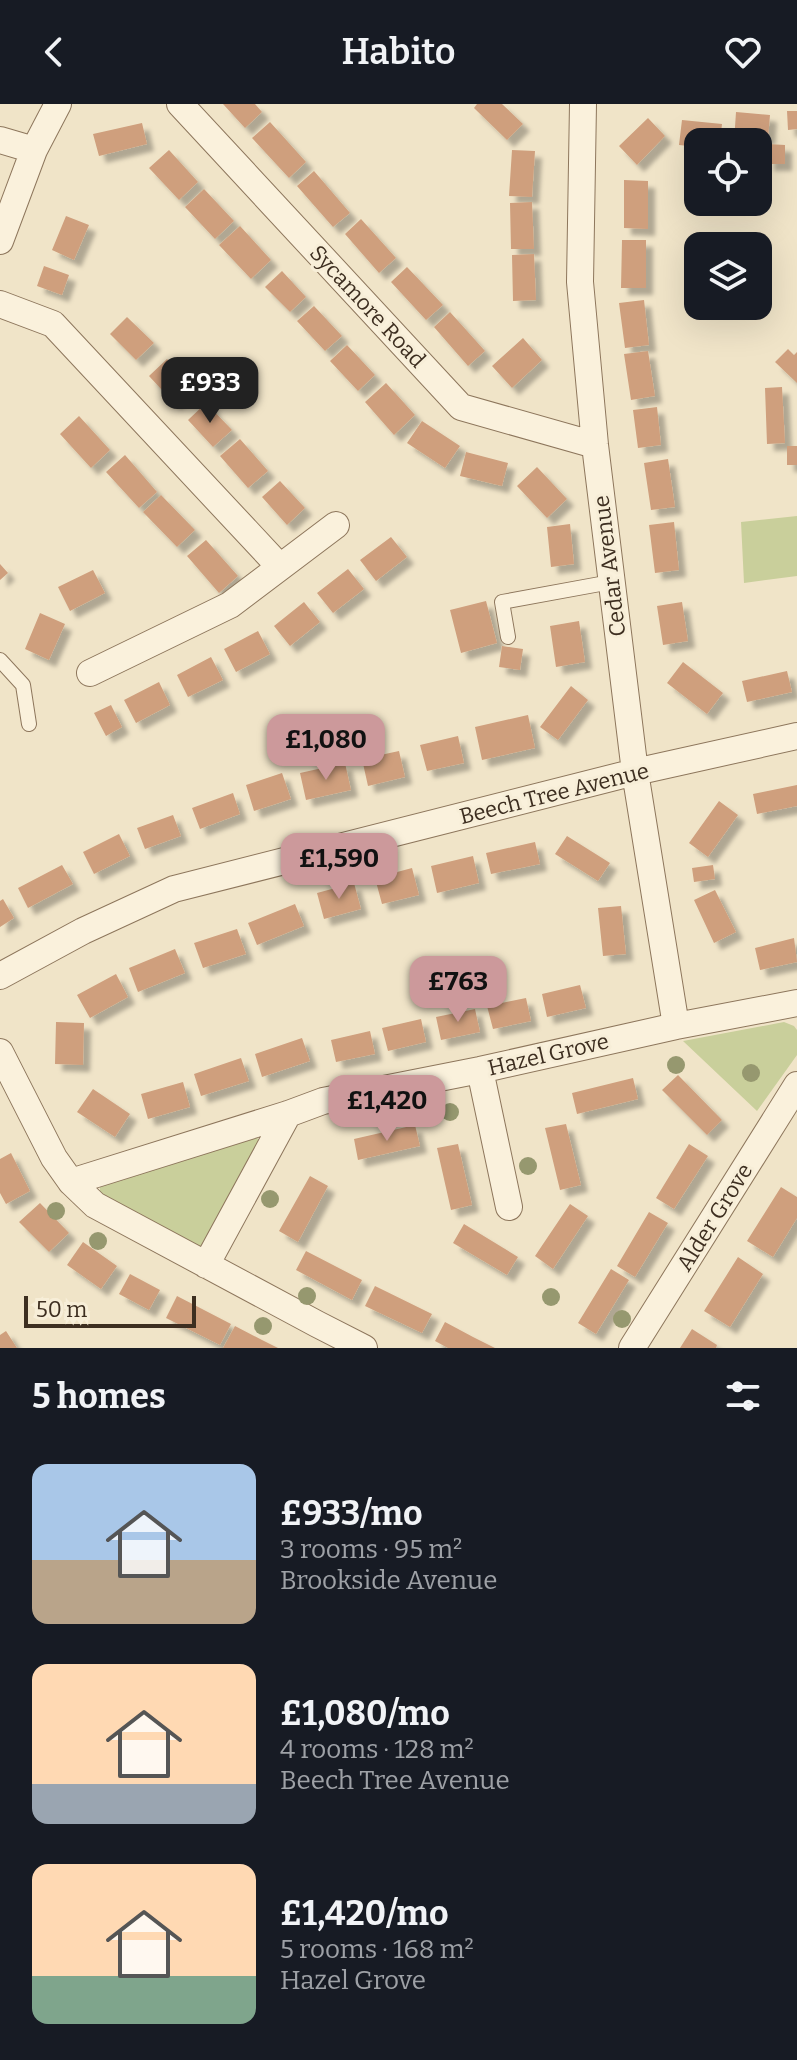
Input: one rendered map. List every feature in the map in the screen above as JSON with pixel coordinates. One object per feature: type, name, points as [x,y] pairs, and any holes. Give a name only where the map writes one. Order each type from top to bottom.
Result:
[{"type":"street","points":[[0,241],[34,150],[58,104]]},
{"type":"street","name":"Sycamore Road","points":[[180,104],[461,407],[595,445]]},
{"type":"street","name":"Cedar Avenue","points":[[583,104],[580,282],[595,445],[635,772],[676,1026]]},
{"type":"street","points":[[0,140],[34,150]]},
{"type":"street","points":[[0,304],[53,324],[280,567]]},
{"type":"street","points":[[90,673],[230,605],[336,525]]},
{"type":"street","name":"Beech Tree Avenue","points":[[0,976],[83,931],[174,889],[635,772],[797,736]]},
{"type":"street","name":"Hazel Grove","points":[[71,1182],[323,1101],[797,1003]]},
{"type":"street","points":[[0,1052],[54,1158],[71,1182],[95,1205],[364,1348]]},
{"type":"street","points":[[480,1070],[509,1207]]},
{"type":"street","name":"Alder Grove","points":[[632,1348],[797,1085]]},
{"type":"street","points":[[206,1265],[288,1114]]},
{"type":"lane","points":[[508,637],[502,602],[611,582]]},
{"type":"lane","points":[[0,660],[23,685],[29,724]]},
{"type":"green space","points":[[797,516],[797,576],[744,583],[741,522]]},
{"type":"green space","points":[[784,1022],[797,1030],[797,1055],[757,1111],[683,1041]]},
{"type":"green space","points":[[254,1136],[260,1140],[201,1250],[100,1196],[100,1185]]},
{"type":"building","points":[[223,104],[255,104],[262,112],[245,128]]},
{"type":"building","points":[[477,104],[502,104],[523,124],[507,140],[474,108]]},
{"type":"building","points":[[787,111],[797,111],[797,129],[788,130]]},
{"type":"building","points":[[736,112],[770,115],[769,128],[735,128]]},
{"type":"building","points":[[648,118],[665,136],[637,165],[619,146]]},
{"type":"building","points":[[682,120],[722,124],[722,128],[684,128],[684,146],[679,145]]},
{"type":"building","points":[[270,122],[306,162],[289,178],[252,138]]},
{"type":"building","points":[[142,123],[147,144],[99,156],[93,134]]},
{"type":"building","points":[[772,144],[785,145],[785,164],[772,164]]},
{"type":"building","points":[[169,150],[198,182],[179,200],[149,168]]},
{"type":"building","points":[[512,150],[535,151],[532,197],[509,196]]},
{"type":"building","points":[[314,171],[350,213],[333,227],[297,186]]},
{"type":"building","points":[[624,180],[648,181],[648,229],[624,228]]},
{"type":"building","points":[[204,189],[234,221],[215,239],[185,207]]},
{"type":"building","points":[[532,202],[534,249],[511,249],[510,203]]},
{"type":"building","points":[[66,216],[89,225],[74,260],[52,250]]},
{"type":"building","points":[[361,219],[396,258],[379,273],[345,234]]},
{"type":"building","points":[[240,226],[271,260],[251,279],[219,245]]},
{"type":"building","points":[[622,240],[646,240],[646,288],[621,288]]},
{"type":"building","points":[[534,254],[536,300],[513,301],[512,255]]},
{"type":"building","points":[[44,266],[69,275],[62,295],[37,286]]},
{"type":"building","points":[[407,267],[443,305],[426,320],[391,282]]},
{"type":"building","points":[[282,271],[306,297],[290,312],[265,287]]},
{"type":"building","points":[[644,300],[649,345],[625,348],[619,303]]},
{"type":"building","points":[[314,306],[342,336],[325,351],[297,321]]},
{"type":"building","points":[[450,312],[485,351],[468,366],[434,327]]},
{"type":"building","points":[[127,317],[154,343],[136,360],[110,334]]},
{"type":"building","points":[[523,338],[542,360],[512,388],[492,366]]},
{"type":"building","points":[[347,345],[375,375],[358,391],[330,361]]},
{"type":"building","points":[[788,349],[794,355],[797,352],[797,383],[775,362]]},
{"type":"building","points":[[648,351],[655,396],[631,400],[624,354]]},
{"type":"building","points":[[167,359],[192,387],[174,403],[149,376]]},
{"type":"building","points":[[386,383],[415,415],[394,435],[365,402]]},
{"type":"building","points":[[782,387],[785,443],[767,444],[765,388]]},
{"type":"building","points":[[206,403],[232,430],[213,447],[188,420]]},
{"type":"building","points":[[657,407],[661,445],[638,448],[633,410]]},
{"type":"building","points":[[79,416],[110,450],[91,468],[60,434]]},
{"type":"building","points":[[422,421],[460,446],[445,468],[407,443]]},
{"type":"building","points":[[240,439],[268,471],[248,488],[220,456]]},
{"type":"building","points":[[787,446],[797,446],[797,465],[787,465]]},
{"type":"building","points":[[466,452],[508,463],[502,486],[460,476]]},
{"type":"building","points":[[125,455],[157,492],[139,508],[106,472]]},
{"type":"building","points":[[668,459],[675,507],[651,510],[644,463]]},
{"type":"building","points":[[537,467],[567,499],[547,518],[517,486]]},
{"type":"building","points":[[280,481],[305,508],[287,525],[262,497]]},
{"type":"building","points":[[161,495],[195,530],[177,547],[143,512]]},
{"type":"building","points":[[674,522],[679,570],[655,573],[649,525]]},
{"type":"building","points":[[570,524],[574,564],[551,567],[547,527]]},
{"type":"building","points":[[391,537],[407,557],[376,581],[360,560]]},
{"type":"building","points":[[206,540],[238,576],[219,593],[187,556]]},
{"type":"building","points":[[0,564],[8,573],[0,580]]},
{"type":"building","points":[[348,569],[364,589],[333,613],[317,593]]},
{"type":"building","points":[[93,570],[105,593],[70,611],[58,587]]},
{"type":"building","points":[[486,601],[497,643],[461,653],[450,610]]},
{"type":"building","points":[[304,602],[320,622],[290,646],[274,626]]},
{"type":"building","points":[[682,602],[688,641],[663,645],[657,606]]},
{"type":"building","points":[[40,613],[65,624],[49,660],[25,649]]},
{"type":"building","points":[[579,621],[585,662],[556,667],[550,626]]},
{"type":"building","points":[[258,631],[270,654],[236,672],[224,649]]},
{"type":"building","points":[[502,646],[523,649],[520,670],[499,667]]},
{"type":"building","points":[[211,657],[223,680],[188,697],[177,675]]},
{"type":"building","points":[[683,662],[723,693],[707,714],[667,683]]},
{"type":"building","points":[[787,671],[792,692],[747,702],[742,681]]},
{"type":"building","points":[[159,682],[170,705],[136,723],[124,700]]},
{"type":"building","points":[[571,686],[588,700],[558,740],[540,727]]},
{"type":"building","points":[[111,705],[122,727],[106,736],[94,713]]},
{"type":"building","points":[[528,715],[535,748],[482,760],[475,727]]},
{"type":"building","points":[[458,736],[464,763],[427,771],[420,745]]},
{"type":"building","points":[[399,751],[405,777],[368,786],[362,759]]},
{"type":"building","points":[[345,763],[351,790],[306,800],[300,773]]},
{"type":"building","points":[[282,773],[291,799],[254,811],[246,785]]},
{"type":"building","points":[[797,785],[797,806],[757,814],[753,794]]},
{"type":"building","points":[[233,793],[240,814],[200,829],[192,808]]},
{"type":"building","points":[[719,801],[738,815],[708,857],[689,843]]},
{"type":"building","points":[[173,815],[181,836],[145,849],[137,828]]},
{"type":"building","points":[[119,834],[130,856],[94,874],[83,852]]},
{"type":"building","points":[[567,836],[610,863],[598,881],[555,854]]},
{"type":"building","points":[[535,842],[540,864],[491,874],[486,853]]},
{"type":"building","points":[[473,856],[479,883],[437,893],[431,866]]},
{"type":"building","points":[[62,865],[73,884],[28,908],[18,888]]},
{"type":"building","points":[[713,865],[715,879],[694,882],[692,868]]},
{"type":"building","points":[[412,868],[419,895],[382,904],[375,878]]},
{"type":"building","points":[[354,883],[361,909],[324,919],[317,893]]},
{"type":"building","points":[[715,890],[736,932],[714,943],[694,900]]},
{"type":"building","points":[[3,899],[14,918],[0,927],[0,901]]},
{"type":"building","points":[[295,904],[304,926],[257,945],[248,923]]},
{"type":"building","points":[[621,906],[626,954],[603,956],[598,908]]},
{"type":"building","points":[[237,929],[246,954],[203,968],[194,943]]},
{"type":"building","points":[[794,938],[797,962],[760,970],[755,948]]},
{"type":"building","points":[[175,949],[185,973],[138,992],[129,968]]},
{"type":"building","points":[[116,974],[128,997],[90,1018],[77,995]]},
{"type":"building","points":[[580,985],[586,1008],[547,1017],[542,994]]},
{"type":"building","points":[[526,998],[531,1021],[493,1029],[487,1006]]},
{"type":"building","points":[[475,1009],[480,1032],[441,1040],[436,1017]]},
{"type":"building","points":[[421,1019],[426,1042],[388,1051],[382,1028]]},
{"type":"building","points":[[56,1022],[84,1023],[83,1065],[55,1064]]},
{"type":"building","points":[[370,1031],[375,1054],[336,1062],[331,1040]]},
{"type":"building","points":[[302,1038],[310,1061],[262,1077],[255,1054]]},
{"type":"building","points":[[241,1058],[249,1081],[201,1096],[194,1074]]},
{"type":"building","points":[[678,1075],[722,1120],[707,1135],[662,1090]]},
{"type":"building","points":[[633,1078],[638,1099],[577,1114],[572,1093]]},
{"type":"building","points":[[183,1082],[190,1107],[148,1119],[141,1094]]},
{"type":"building","points":[[93,1089],[130,1114],[115,1137],[77,1112]]},
{"type":"building","points":[[566,1124],[581,1185],[560,1190],[545,1128]]},
{"type":"building","points":[[415,1125],[420,1146],[358,1160],[354,1139]]},
{"type":"building","points":[[458,1144],[472,1205],[451,1210],[437,1148]]},
{"type":"building","points":[[689,1144],[708,1156],[674,1209],[656,1198]]},
{"type":"building","points":[[11,1153],[30,1191],[6,1204],[0,1193],[0,1159]]},
{"type":"building","points":[[310,1176],[328,1186],[298,1242],[279,1231]]},
{"type":"building","points":[[781,1187],[797,1197],[797,1218],[773,1257],[747,1241]]},
{"type":"building","points":[[40,1203],[69,1233],[49,1252],[19,1222]]},
{"type":"building","points":[[570,1204],[588,1216],[553,1269],[535,1256]]},
{"type":"building","points":[[649,1212],[668,1223],[635,1277],[617,1266]]},
{"type":"building","points":[[464,1224],[518,1257],[507,1275],[453,1243]]},
{"type":"building","points":[[83,1242],[117,1266],[101,1289],[67,1265]]},
{"type":"building","points":[[306,1251],[362,1280],[352,1300],[296,1270]]},
{"type":"building","points":[[738,1257],[763,1274],[730,1327],[704,1311]]},
{"type":"building","points":[[611,1269],[629,1280],[596,1334],[578,1323]]},
{"type":"building","points":[[130,1274],[160,1290],[149,1310],[119,1294]]},
{"type":"building","points":[[375,1286],[432,1314],[422,1333],[365,1306]]},
{"type":"building","points":[[177,1296],[231,1324],[220,1345],[166,1318]]},
{"type":"building","points":[[445,1322],[495,1348],[448,1348],[435,1341]]},
{"type":"building","points":[[235,1326],[262,1340],[278,1348],[223,1348]]},
{"type":"building","points":[[692,1329],[717,1345],[716,1348],[680,1348]]},
{"type":"building","points":[[6,1331],[17,1348],[0,1348],[0,1335]]}]
